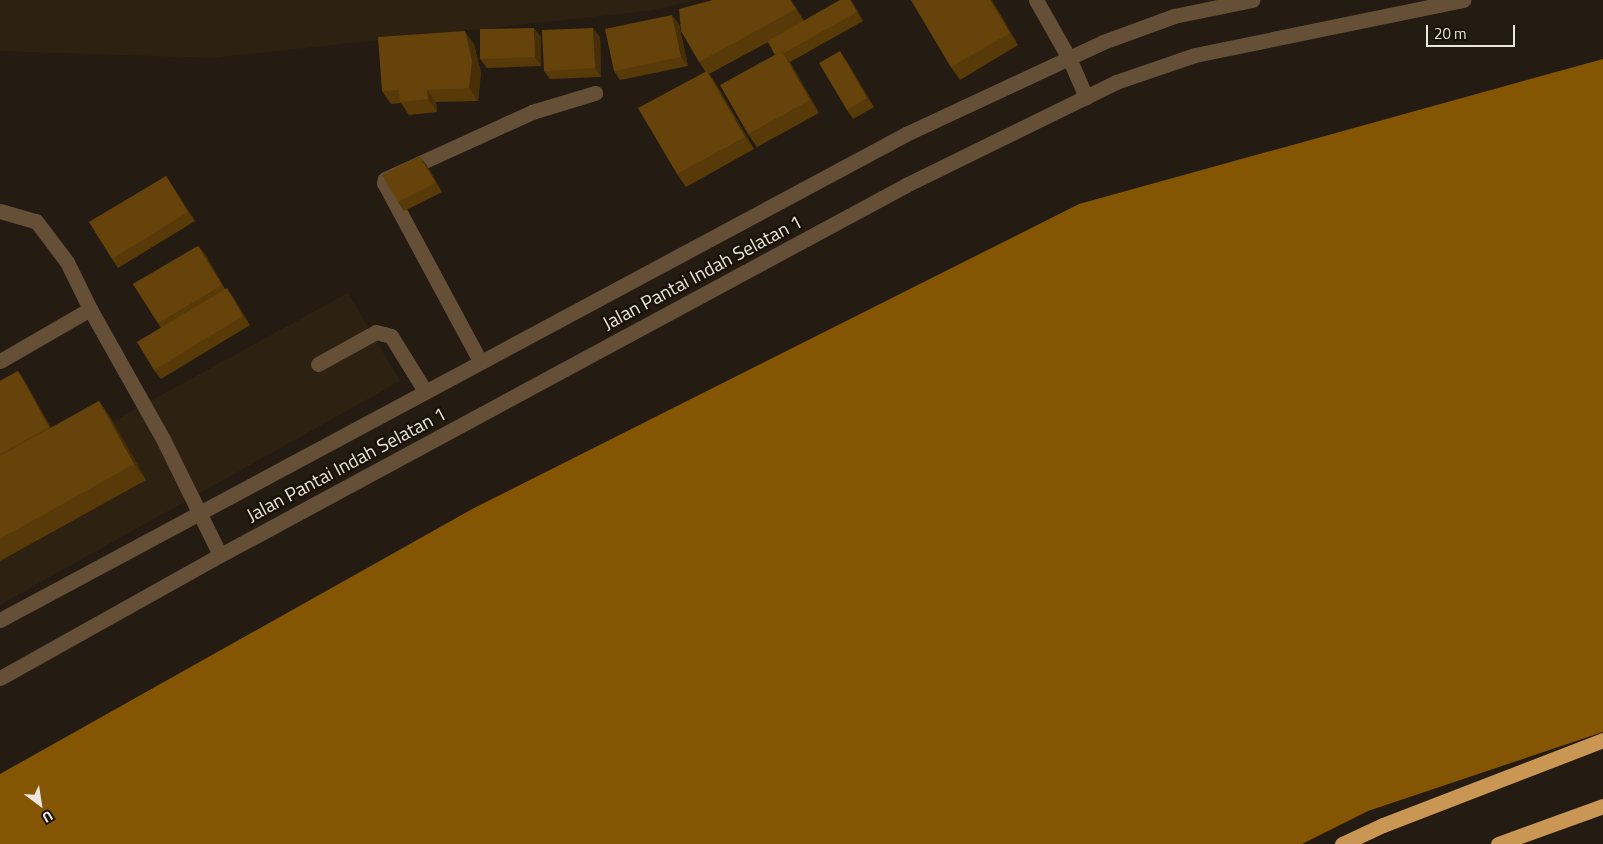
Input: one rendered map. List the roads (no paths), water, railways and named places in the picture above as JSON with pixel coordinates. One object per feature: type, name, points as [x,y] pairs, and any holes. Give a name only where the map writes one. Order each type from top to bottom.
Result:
[{"type":"highway","points":[[1342,844],[1383,825],[1603,740]]},
{"type":"highway","points":[[1498,844],[1603,806]]},
{"type":"street","points":[[1036,0],[1069,58],[1086,97]]},
{"type":"street","name":"Jalan Pantai Indah Selatan 1","points":[[0,620],[906,134],[1102,42],[1174,16],[1252,0]]},
{"type":"street","name":"Jalan Pantai Indah Selatan 1","points":[[0,678],[220,555],[906,185],[1116,82],[1195,55],[1463,0]]},
{"type":"street","points":[[480,361],[384,184],[385,179],[532,112],[595,93]]},
{"type":"street","points":[[0,211],[36,221],[68,262],[90,309],[163,439],[220,555]]},
{"type":"street","points":[[0,361],[90,309]]},
{"type":"street","points":[[318,364],[376,332],[384,334],[391,336],[425,391]]}]
